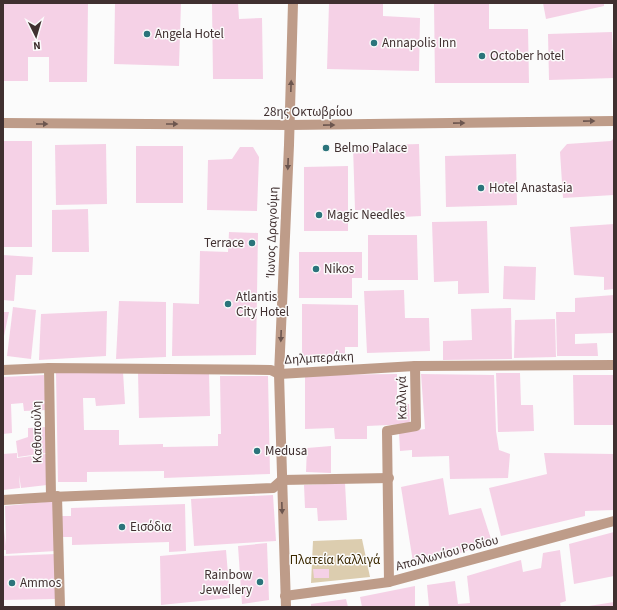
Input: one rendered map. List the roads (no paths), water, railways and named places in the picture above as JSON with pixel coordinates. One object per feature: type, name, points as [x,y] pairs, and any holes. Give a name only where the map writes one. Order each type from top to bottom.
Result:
[{"type":"street","name":"Ίωνος Δραγούμη","points":[[286,607],[279,374],[290,125],[293,3]]},
{"type":"street","name":"28ης Οκτωβρίου","points":[[3,123],[290,125],[614,121]]},
{"type":"street","name":"Δηλμπεράκη","points":[[3,370],[49,368],[271,370],[279,374],[415,366],[614,365]]},
{"type":"street","name":"Καλλιγά","points":[[389,582],[387,431],[416,426],[415,366]]},
{"type":"street","name":"Καθοπούλη","points":[[49,368],[60,607]]},
{"type":"street","points":[[3,500],[273,488],[282,480],[388,478]]},
{"type":"street","name":"Απολλωνίου Ροδίου","points":[[285,596],[389,582],[614,521]]},
{"type":"place","name":"Angela Hotel","points":[[147,34]]},
{"type":"place","name":"Annapolis Inn","points":[[374,43]]},
{"type":"place","name":"October hotel","points":[[482,56]]},
{"type":"place","name":"Belmo Palace","points":[[326,148]]},
{"type":"place","name":"Hotel Anastasia","points":[[481,188]]},
{"type":"place","name":"Magic Needles","points":[[319,215]]},
{"type":"place","name":"Terrace","points":[[252,243]]},
{"type":"place","name":"Nikos","points":[[316,269]]},
{"type":"place","name":"Atlantis City Hotel","points":[[228,304]]},
{"type":"place","name":"Medusa","points":[[257,451]]},
{"type":"place","name":"Εισόδια","points":[[122,527]]},
{"type":"place","name":"Rainbow Jewellery","points":[[260,582]]},
{"type":"place","name":"Ammos","points":[[12,583]]},
{"type":"park label","name":"Πλατεία Καλλιγά","points":[[335,560]]}]
